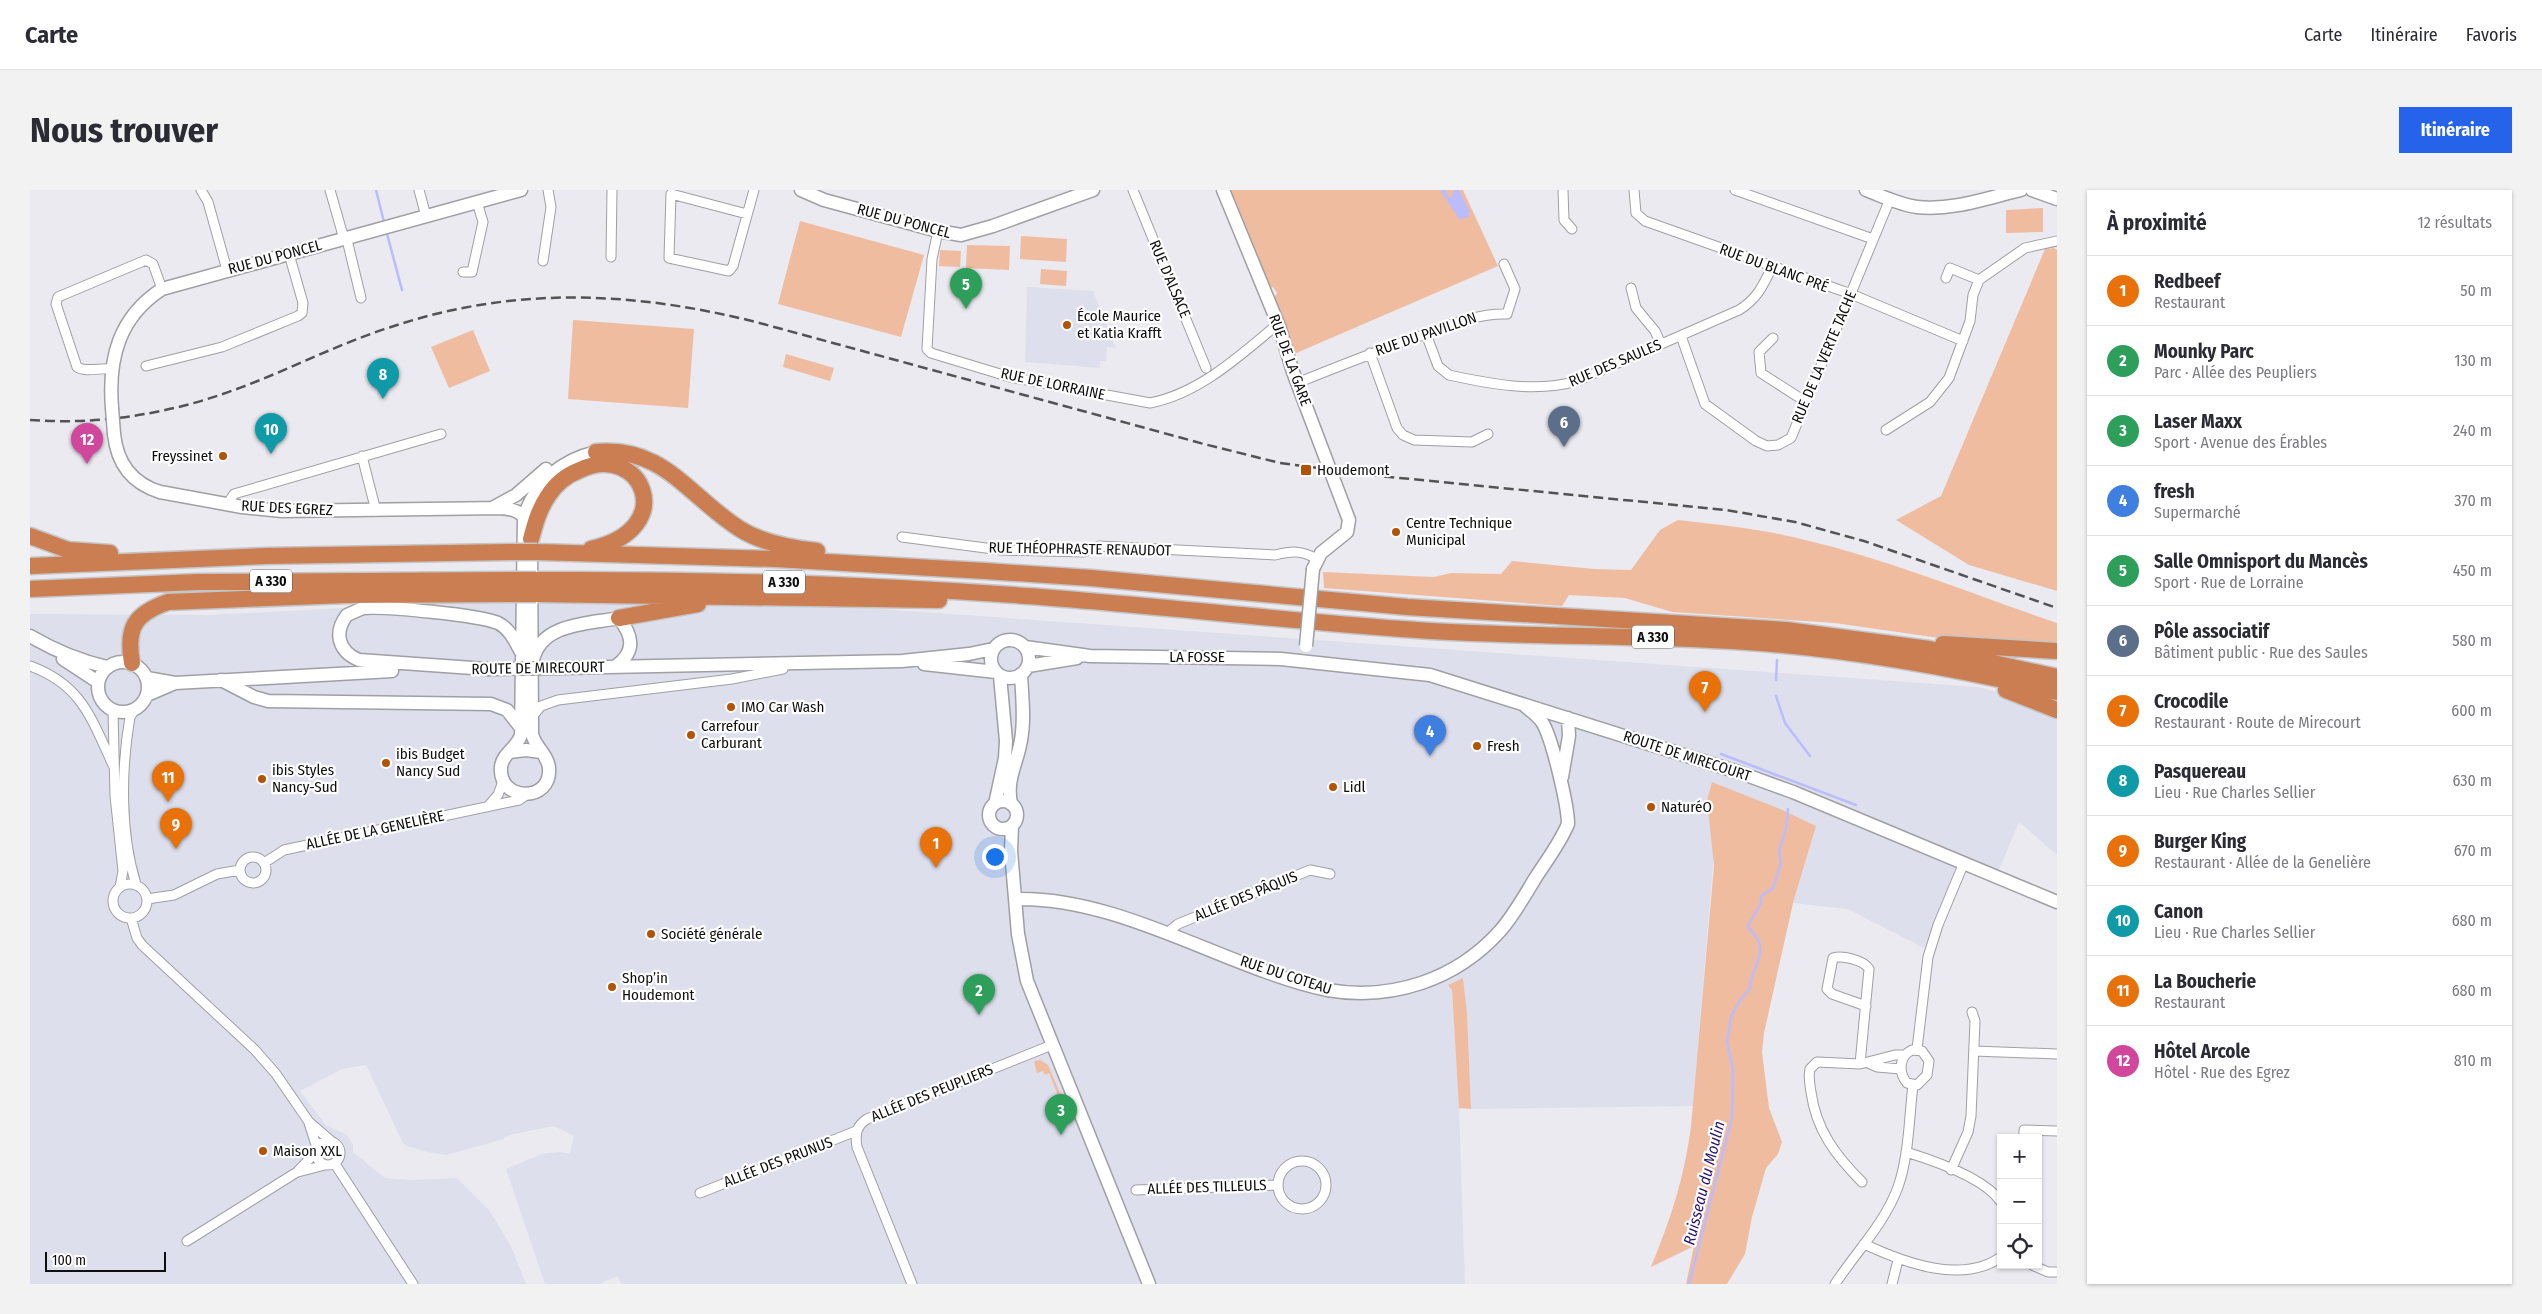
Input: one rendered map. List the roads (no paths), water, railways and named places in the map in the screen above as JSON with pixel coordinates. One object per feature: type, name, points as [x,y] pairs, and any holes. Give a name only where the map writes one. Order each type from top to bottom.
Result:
[{"type":"highway","points":[[596,452],[614,450],[643,456],[675,476],[723,517],[742,530],[765,541],[795,549],[862,556],[880,564]]},
{"type":"highway","points":[[528,534],[547,497],[566,478],[585,467],[600,463],[625,469],[638,482],[644,501],[640,519],[635,528],[615,542],[569,553]]},
{"type":"highway","name":"A 330","points":[[30,566],[275,556],[513,552],[528,534],[569,553],[880,564],[1091,578],[1417,608],[1786,630],[1929,649],[2057,677]]},
{"type":"highway","points":[[30,536],[55,547],[78,552],[190,553],[229,558]]},
{"type":"highway","name":"A 330","points":[[30,589],[198,582],[513,587],[678,579],[794,583],[1031,596],[1405,630],[1748,642],[1900,660],[1974,673],[2057,692]]},
{"type":"highway","points":[[132,663],[129,646],[131,631],[145,612],[168,602],[513,587]]},
{"type":"highway","points":[[536,587],[802,598],[980,600],[1031,596]]},
{"type":"highway","points":[[619,618],[697,604],[802,598]]},
{"type":"highway","points":[[1858,639],[2057,651]]},
{"type":"highway","points":[[1900,660],[2018,693],[2057,710]]},
{"type":"street","points":[[330,190],[360,285],[361,298]]},
{"type":"street","points":[[419,190],[426,216]]},
{"type":"street","name":"RUE DU PONCEL","points":[[112,408],[112,369],[121,336],[140,305],[162,289],[521,190]]},
{"type":"street","points":[[543,261],[551,207],[548,190]]},
{"type":"street","points":[[611,257],[612,190]]},
{"type":"street","points":[[747,214],[671,194],[669,258],[730,271],[733,266],[754,190]]},
{"type":"street","name":"RUE DU PONCEL","points":[[801,190],[816,198],[938,231],[967,235],[1093,190]]},
{"type":"street","name":"RUE D'ALSACE","points":[[1133,190],[1206,368]]},
{"type":"street","name":"RUE DE LA GARE","points":[[1223,190],[1279,326],[1297,383],[1348,514],[1350,526],[1348,532],[1315,564]]},
{"type":"street","points":[[1562,190],[1564,220],[1572,229]]},
{"type":"street","name":"RUE DU BLANC PRÉ","points":[[1634,190],[1636,213],[1644,222],[1850,294],[1963,342]]},
{"type":"street","points":[[1735,190],[1873,239]]},
{"type":"street","points":[[1866,190],[1916,207],[1934,208],[1958,205],[2021,190]]},
{"type":"street","points":[[2032,190],[2057,197],[2056,190]]},
{"type":"street","points":[[204,191],[227,270]]},
{"type":"street","name":"RUE DE LA VERTE TACHE","points":[[1681,336],[1705,404],[1756,441],[1767,446],[1778,445],[1791,438],[1890,199]]},
{"type":"street","points":[[463,272],[472,272],[483,222],[477,202]]},
{"type":"street","name":"RUE DE LORRAINE","points":[[938,231],[932,259],[928,351],[1010,377],[1150,403],[1169,398],[1210,377],[1272,329],[1279,326]]},
{"type":"street","points":[[1886,430],[1930,402],[1949,378],[1970,322],[1973,295],[1980,280],[2025,248],[2057,241]]},
{"type":"street","points":[[146,366],[222,347],[302,313],[303,303],[289,254]]},
{"type":"street","points":[[112,369],[82,370],[75,364],[56,304],[58,297],[146,260],[152,264],[162,289]]},
{"type":"street","name":"RUE DU PAVILLON","points":[[1297,383],[1370,354],[1489,313],[1507,314],[1515,290],[1504,264]]},
{"type":"street","name":"RUE DES SAULES","points":[[1426,334],[1438,366],[1449,375],[1535,388],[1560,386],[1577,381],[1681,336],[1751,303],[1759,294],[1772,267]]},
{"type":"street","points":[[1946,278],[1950,268],[1980,280]]},
{"type":"street","points":[[1631,288],[1636,308],[1655,331],[1661,344]]},
{"type":"street","points":[[1773,338],[1759,352],[1761,373],[1806,402]]},
{"type":"street","points":[[1370,354],[1397,428],[1406,438],[1472,442],[1488,434]]},
{"type":"street","name":"RUE DES EGREZ","points":[[112,408],[114,434],[120,460],[129,474],[139,483],[160,492],[227,505],[282,511],[507,509],[515,510],[528,534]]},
{"type":"street","points":[[227,505],[234,494],[441,434]]},
{"type":"street","points":[[489,805],[498,795],[503,781],[502,764],[508,752],[520,739],[528,534],[540,485],[570,460],[596,452]]},
{"type":"street","points":[[362,456],[376,510]]},
{"type":"street","points":[[491,509],[516,495],[557,461],[563,458],[570,460]]},
{"type":"street","points":[[503,781],[516,793],[526,795],[540,790],[548,777],[548,762],[533,739],[531,719],[528,534]]},
{"type":"street","name":"RUE THÉOPHRASTE RENAUDOT","points":[[902,537],[1001,550],[1084,552],[1099,546],[1275,555],[1292,550],[1304,552],[1315,564]]},
{"type":"street","points":[[1304,660],[1315,564]]},
{"type":"street","points":[[487,669],[359,660],[346,653],[343,649],[339,637],[341,626],[347,615],[370,607],[474,618],[497,623],[506,628],[512,634],[522,654]]},
{"type":"street","points":[[530,674],[538,644],[551,633],[619,618],[628,629],[631,642],[628,655],[616,666]]},
{"type":"street","points":[[30,636],[47,646],[90,664],[106,668]]},
{"type":"street","points":[[1011,851],[990,817],[991,810],[996,804],[1005,758],[1006,741],[998,674],[990,659],[993,649],[1001,642],[1011,640],[1025,647],[1029,656],[1025,670],[1019,750],[1008,785],[1011,804],[1017,817],[1012,826],[1011,851],[1023,969],[1148,1284]]},
{"type":"street","points":[[30,644],[57,655]]},
{"type":"street","points":[[47,646],[57,655],[98,682]]},
{"type":"street","name":"LA FOSSE","points":[[1025,647],[1090,656],[1304,660]]},
{"type":"street","name":"ROUTE DE MIRECOURT","points":[[147,678],[175,683],[340,673],[902,661],[969,654],[993,649]]},
{"type":"street","name":"LA FOSSE","points":[[1025,670],[1090,656]]},
{"type":"street","name":"ROUTE DE MIRECOURT","points":[[1304,660],[1430,675],[1689,755],[1775,785],[1963,865],[2057,902]]},
{"type":"street","name":"ROUTE DE MIRECOURT","points":[[902,661],[998,674]]},
{"type":"street","points":[[113,710],[115,796],[122,867],[120,887],[114,895],[113,905],[122,916],[131,918],[142,913],[147,899],[145,892],[136,884],[131,868],[123,781],[130,717],[147,695],[147,678],[132,663],[119,662],[106,668],[98,682],[99,696],[102,702],[113,710],[124,712],[135,709]]},
{"type":"street","points":[[531,719],[541,706],[558,700],[732,680],[760,675],[770,670],[800,668],[815,662]]},
{"type":"street","points":[[30,666],[51,674],[64,682],[80,700],[115,768]]},
{"type":"street","points":[[998,674],[1011,678],[1025,670]]},
{"type":"street","points":[[221,680],[254,697],[268,701],[491,704],[507,710],[521,728]]},
{"type":"street","name":"ROUTE DE MIRECOURT","points":[[147,695],[175,683]]},
{"type":"street","name":"RUE DU COTEAU","points":[[1015,899],[1039,899],[1084,907],[1327,990],[1372,993],[1401,989],[1428,981],[1453,969],[1476,954],[1510,917],[1568,824],[1561,784],[1550,740],[1542,722],[1521,703]]},
{"type":"street","points":[[1550,740],[1556,729],[1568,718]]},
{"type":"street","name":"RUE DU COTEAU","points":[[1561,784],[1569,736],[1568,718]]},
{"type":"street","points":[[1569,736],[1585,724]]},
{"type":"street","points":[[508,752],[526,750],[541,752]]},
{"type":"street","name":"ALLÉE DE LA GENELIÈRE","points":[[264,863],[284,850],[519,800],[526,795]]},
{"type":"street","points":[[996,804],[1004,802],[1011,804]]},
{"type":"street","points":[[998,828],[1004,829],[1012,826]]},
{"type":"street","points":[[248,858],[259,858],[264,863],[266,872],[258,883],[245,881],[240,870],[242,863],[248,858]]},
{"type":"street","points":[[1917,1049],[1928,957],[1938,925],[1963,865]]},
{"type":"street","points":[[147,899],[174,895],[217,874],[240,870]]},
{"type":"street","name":"ALLÉE DES PÂQUIS","points":[[1166,934],[1178,924],[1310,870],[1330,874]]},
{"type":"street","points":[[120,887],[136,884]]},
{"type":"street","points":[[131,918],[136,935],[142,945],[255,1050],[276,1074],[309,1122],[337,1144],[341,1151],[340,1159],[335,1164],[298,1172],[187,1241]]},
{"type":"street","points":[[1864,1064],[1869,969],[1867,965],[1840,956],[1833,958],[1827,989],[1832,994],[1866,1006]]},
{"type":"street","points":[[1951,1170],[1970,1124],[1975,1021],[1972,1012]]},
{"type":"street","name":"ALLÉE DES PEUPLIERS","points":[[912,1284],[857,1147],[856,1131],[867,1119],[1052,1045]]},
{"type":"street","points":[[1917,1049],[1925,1054],[1929,1068],[1923,1081],[1913,1085],[1907,1083],[1903,1078],[1901,1068],[1908,1051],[1917,1049]]},
{"type":"street","points":[[1974,1051],[2057,1054]]},
{"type":"street","points":[[1864,1064],[1894,1055],[1905,1055]]},
{"type":"street","points":[[1862,1182],[1839,1158],[1826,1139],[1814,1106],[1809,1073],[1812,1066],[1817,1062],[1901,1068]]},
{"type":"street","points":[[1835,1284],[1882,1219],[1894,1197],[1902,1173],[1906,1152],[1913,1085]]},
{"type":"street","points":[[309,1122],[319,1161],[325,1165]]},
{"type":"street","points":[[2024,1134],[2024,1130],[2057,1131]]},
{"type":"street","name":"ALLÉE DES PRUNUS","points":[[700,1193],[856,1131]]},
{"type":"street","points":[[298,1172],[323,1142],[331,1141]]},
{"type":"street","points":[[1906,1152],[1985,1186],[1997,1198]]},
{"type":"street","name":"ALLÉE DES TILLEULS","points":[[1305,1161],[1319,1168],[1324,1176],[1326,1186],[1318,1203],[1308,1208],[1298,1209],[1284,1200],[1278,1185],[1280,1176],[1285,1168],[1295,1162],[1305,1161]]},
{"type":"street","points":[[335,1164],[413,1284]]},
{"type":"street","name":"ALLÉE DES TILLEULS","points":[[1136,1190],[1278,1185]]},
{"type":"street","points":[[1864,1244],[1945,1279]]},
{"type":"street","points":[[1892,1284],[1898,1260]]},
{"type":"street","points":[[1976,1278],[1986,1273],[1997,1261]]},
{"type":"street","points":[[2041,1269],[2048,1272],[2057,1272]]},
{"type":"water","points":[[1440,190],[1446,190],[1451,198],[1454,190],[1459,190],[1469,210],[1469,216],[1460,220]]},
{"type":"waterway","points":[[376,190],[384,222]]},
{"type":"waterway","points":[[386,230],[402,290]]},
{"type":"waterway","points":[[1776,680],[1777,660]]},
{"type":"waterway","points":[[1776,696],[1785,723],[1810,756]]},
{"type":"waterway","points":[[1721,754],[1856,805]]},
{"type":"waterway","name":"Ruisseau du Moulin","points":[[1689,1284],[1732,1118],[1733,1070],[1727,1042],[1731,1017],[1740,1000],[1750,989],[1750,983],[1760,954],[1759,942],[1748,926],[1761,903],[1761,896],[1773,888],[1781,864],[1779,851],[1786,829],[1788,809]]},
{"type":"railway","points":[[30,420],[82,421],[108,419],[184,406],[254,383],[371,334],[437,314],[527,299],[618,299],[664,304],[756,322],[1280,463],[1380,476],[1726,510],[1795,522],[1864,541],[2057,608]]},
{"type":"place","name":"Salle Omnisport du Mancès","points":[[966,309]]},
{"type":"place","name":"École Maurice et Katia Krafft","points":[[1067,325]]},
{"type":"place","name":"Pasquereau","points":[[383,399]]},
{"type":"place","name":"Pôle associatif","points":[[1564,447]]},
{"type":"place","name":"Canon","points":[[271,454]]},
{"type":"place","name":"Freyssinet","points":[[223,456]]},
{"type":"place","name":"Hôtel Arcole","points":[[87,464]]},
{"type":"place","name":"Houdemont","points":[[1306,470]]},
{"type":"place","name":"Centre Technique Municipal","points":[[1396,532]]},
{"type":"place","name":"IMO Car Wash","points":[[731,707]]},
{"type":"place","name":"Crocodile","points":[[1705,712]]},
{"type":"place","name":"Carrefour Carburant","points":[[691,735]]},
{"type":"place","name":"Fresh","points":[[1477,746]]},
{"type":"place","name":"fresh","points":[[1430,756]]},
{"type":"place","name":"ibis Budget Nancy Sud","points":[[386,763]]},
{"type":"place","name":"ibis Styles Nancy-Sud","points":[[262,779]]},
{"type":"place","name":"Lidl","points":[[1333,787]]},
{"type":"place","name":"La Boucherie","points":[[168,802]]},
{"type":"place","name":"NaturéO","points":[[1651,807]]},
{"type":"place","name":"Burger King","points":[[176,849]]},
{"type":"place","name":"Redbeef","points":[[936,868]]},
{"type":"place","name":"Société générale","points":[[651,934]]},
{"type":"place","name":"Shop’in Houdemont","points":[[612,987]]},
{"type":"place","name":"Mounky Parc","points":[[979,1015]]},
{"type":"place","name":"Laser Maxx","points":[[1061,1135]]},
{"type":"place","name":"Maison XXL","points":[[263,1151]]}]
